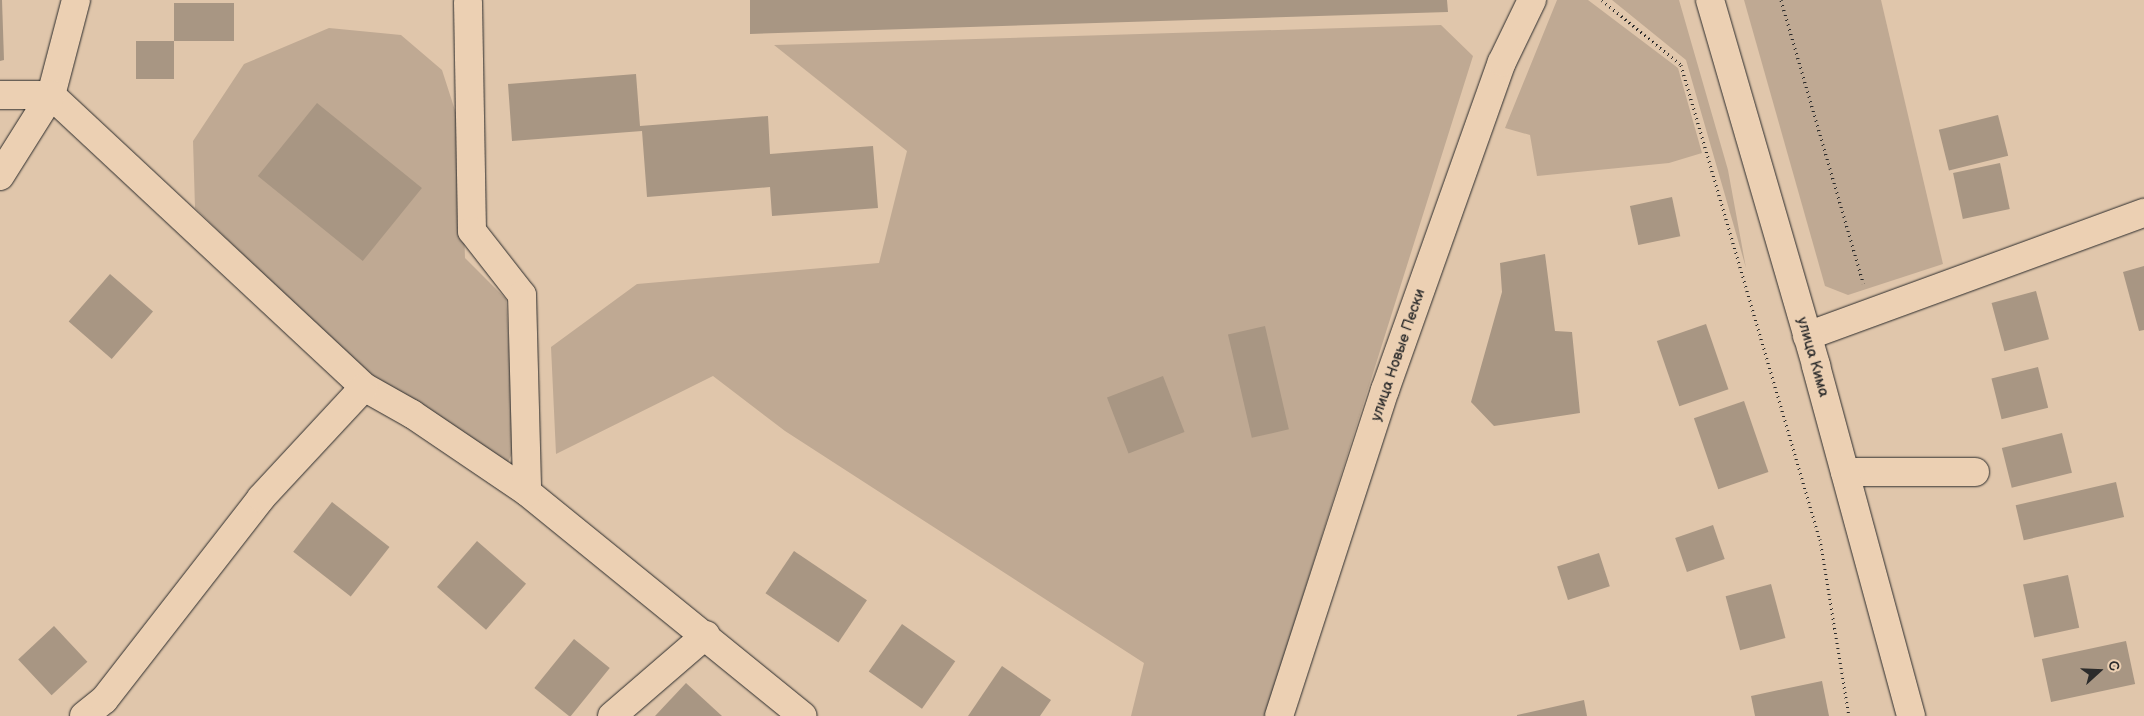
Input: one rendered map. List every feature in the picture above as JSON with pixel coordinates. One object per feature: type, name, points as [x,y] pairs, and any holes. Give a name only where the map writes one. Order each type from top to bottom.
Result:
[{"type":"street","points":[[0,176],[51,95],[76,0]]},
{"type":"street","name":"улица Новые Пески","points":[[1279,716],[1385,390],[1502,62],[1532,0]]},
{"type":"street","name":"улица Кима","points":[[1710,0],[1845,472],[1910,716]]},
{"type":"street","points":[[468,1],[472,231],[522,295],[527,492]]},
{"type":"street","points":[[0,95],[51,95],[364,387],[412,414],[527,492],[803,716]]},
{"type":"street","points":[[1807,336],[1872,315],[2144,213]]},
{"type":"street","points":[[84,716],[104,700],[261,498],[364,387]]},
{"type":"street","points":[[1845,472],[1975,472]]},
{"type":"street","points":[[612,716],[706,636]]},
{"type":"path","points":[[1602,0],[1681,64],[1820,539],[1849,716]]},
{"type":"path","points":[[1781,0],[1872,315]]},
{"type":"shaded area","points":[[1557,0],[1588,0],[1678,68],[1702,153],[1669,163],[1537,176],[1530,135],[1505,128]]},
{"type":"shaded area","points":[[1612,0],[1679,0],[1728,170],[1746,268],[1686,60]]},
{"type":"shaded area","points":[[1744,0],[1881,0],[1943,264],[1848,295],[1825,286]]},
{"type":"shaded area","points":[[1441,25],[1473,56],[1265,716],[1131,716],[1144,663],[785,431],[713,376],[556,454],[551,347],[637,284],[879,263],[907,151],[774,45]]},
{"type":"shaded area","points":[[329,28],[401,35],[442,70],[461,129],[465,258],[506,299],[515,446],[507,465],[371,379],[195,208],[193,141],[244,64]]},
{"type":"building","points":[[0,0],[2,0],[4,60],[0,61]]},
{"type":"building","points":[[750,0],[1447,0],[1448,12],[750,34]]},
{"type":"building","points":[[174,3],[234,3],[234,41],[174,41]]},
{"type":"building","points":[[136,41],[174,41],[174,79],[136,79]]},
{"type":"building","points":[[636,74],[640,126],[768,116],[770,154],[873,146],[878,208],[772,216],[770,187],[647,197],[642,131],[512,141],[508,84]]},
{"type":"building","points":[[317,103],[422,188],[363,261],[258,176]]},
{"type":"building","points":[[1998,115],[2008,156],[1949,171],[1939,130]]},
{"type":"building","points":[[2000,163],[2010,209],[1963,219],[1953,173]]},
{"type":"building","points":[[1672,197],[1680,236],[1638,245],[1630,206]]},
{"type":"building","points":[[1545,254],[1555,331],[1572,332],[1580,413],[1494,426],[1471,402],[1502,292],[1500,263]]},
{"type":"building","points":[[2144,266],[2144,330],[2139,331],[2123,272]]},
{"type":"building","points":[[110,274],[153,311],[112,359],[69,322]]},
{"type":"building","points":[[2036,291],[2049,339],[2005,351],[1992,303]]},
{"type":"building","points":[[1706,324],[1728,389],[1679,406],[1657,341]]},
{"type":"building","points":[[1265,326],[1289,429],[1252,438],[1228,335]]},
{"type":"building","points":[[2038,367],[2048,408],[2002,419],[1991,379]]},
{"type":"building","points":[[1163,376],[1185,432],[1128,454],[1107,398]]},
{"type":"building","points":[[1744,401],[1768,472],[1718,489],[1694,418]]},
{"type":"building","points":[[2062,433],[2072,473],[2012,488],[2002,448]]},
{"type":"building","points":[[2116,482],[2124,517],[2024,540],[2016,505]]},
{"type":"building","points":[[332,502],[390,547],[351,597],[293,552]]},
{"type":"building","points":[[1713,525],[1725,559],[1687,572],[1675,538]]},
{"type":"building","points":[[477,541],[526,584],[486,630],[437,587]]},
{"type":"building","points":[[794,551],[867,600],[838,642],[765,593]]},
{"type":"building","points":[[1599,553],[1610,586],[1568,600],[1557,567]]},
{"type":"building","points":[[2068,575],[2079,628],[2034,637],[2023,585]]},
{"type":"building","points":[[1771,584],[1785,638],[1740,650],[1726,596]]},
{"type":"building","points":[[902,624],[955,661],[922,709],[869,672]]},
{"type":"building","points":[[54,626],[87,662],[52,695],[18,659]]},
{"type":"building","points":[[574,639],[610,668],[571,716],[534,688]]},
{"type":"building","points":[[2126,641],[2135,684],[2051,702],[2042,659]]},
{"type":"building","points":[[1002,666],[1051,700],[1040,716],[968,716]]},
{"type":"building","points":[[1822,681],[1829,716],[1755,716],[1751,696]]},
{"type":"building","points":[[686,683],[722,716],[655,716]]},
{"type":"building","points":[[1584,700],[1587,716],[1517,716],[1517,715]]}]
